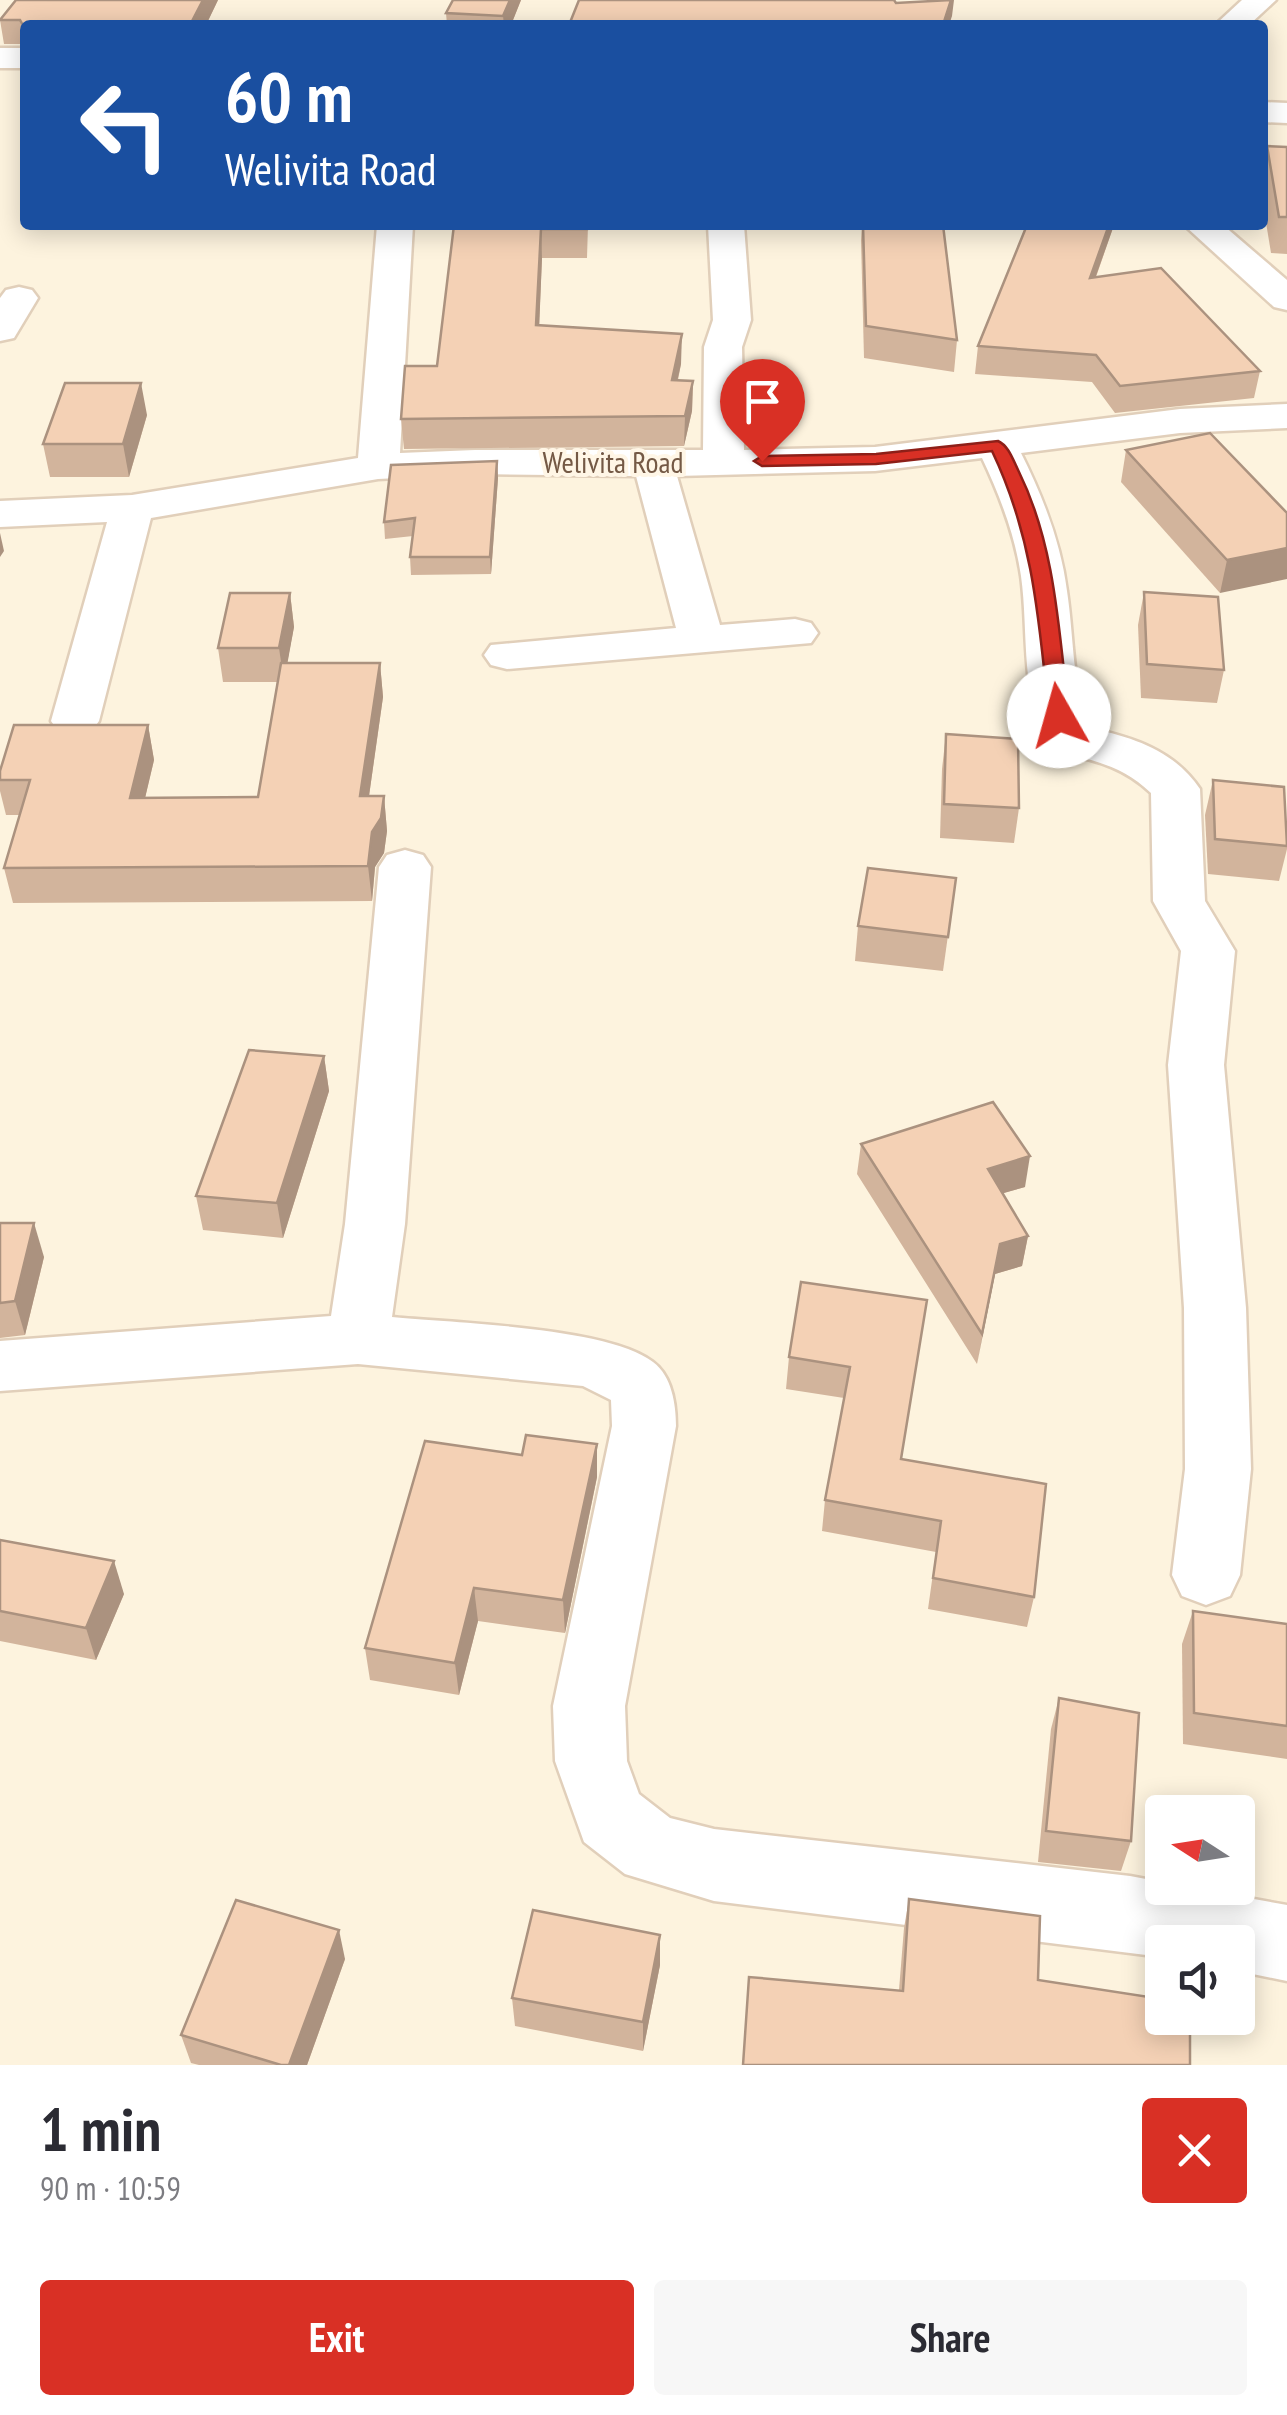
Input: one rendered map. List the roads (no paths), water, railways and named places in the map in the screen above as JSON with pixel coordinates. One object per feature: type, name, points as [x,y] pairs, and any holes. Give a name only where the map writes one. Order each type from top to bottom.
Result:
[{"type":"street","points":[[1236,20],[1261,0]]},
{"type":"street","points":[[378,468],[395,230]]},
{"type":"street","points":[[724,462],[724,347],[732,320],[726,230]]},
{"type":"street","points":[[1208,230],[1287,299]]},
{"type":"street","name":"Welivita Road","points":[[0,514],[132,508],[378,468],[475,462],[653,464],[876,459],[1180,420],[1287,416]]},
{"type":"street","points":[[998,446],[1023,498],[1042,570],[1059,716],[1069,740],[1116,746],[1161,774],[1175,789],[1179,901],[1208,951],[1196,1065],[1215,1308],[1218,1468],[1206,1576]]},
{"type":"street","points":[[653,464],[702,640]]},
{"type":"street","points":[[75,721],[132,508]]},
{"type":"street","points":[[506,656],[795,632]]},
{"type":"street","points":[[358,1338],[375,1224],[405,867]]},
{"type":"street","points":[[0,1366],[358,1338],[583,1361],[637,1383],[646,1400],[644,1426],[589,1706],[591,1761],[610,1817],[651,1849],[714,1865],[1130,1913],[1287,1943]]}]
